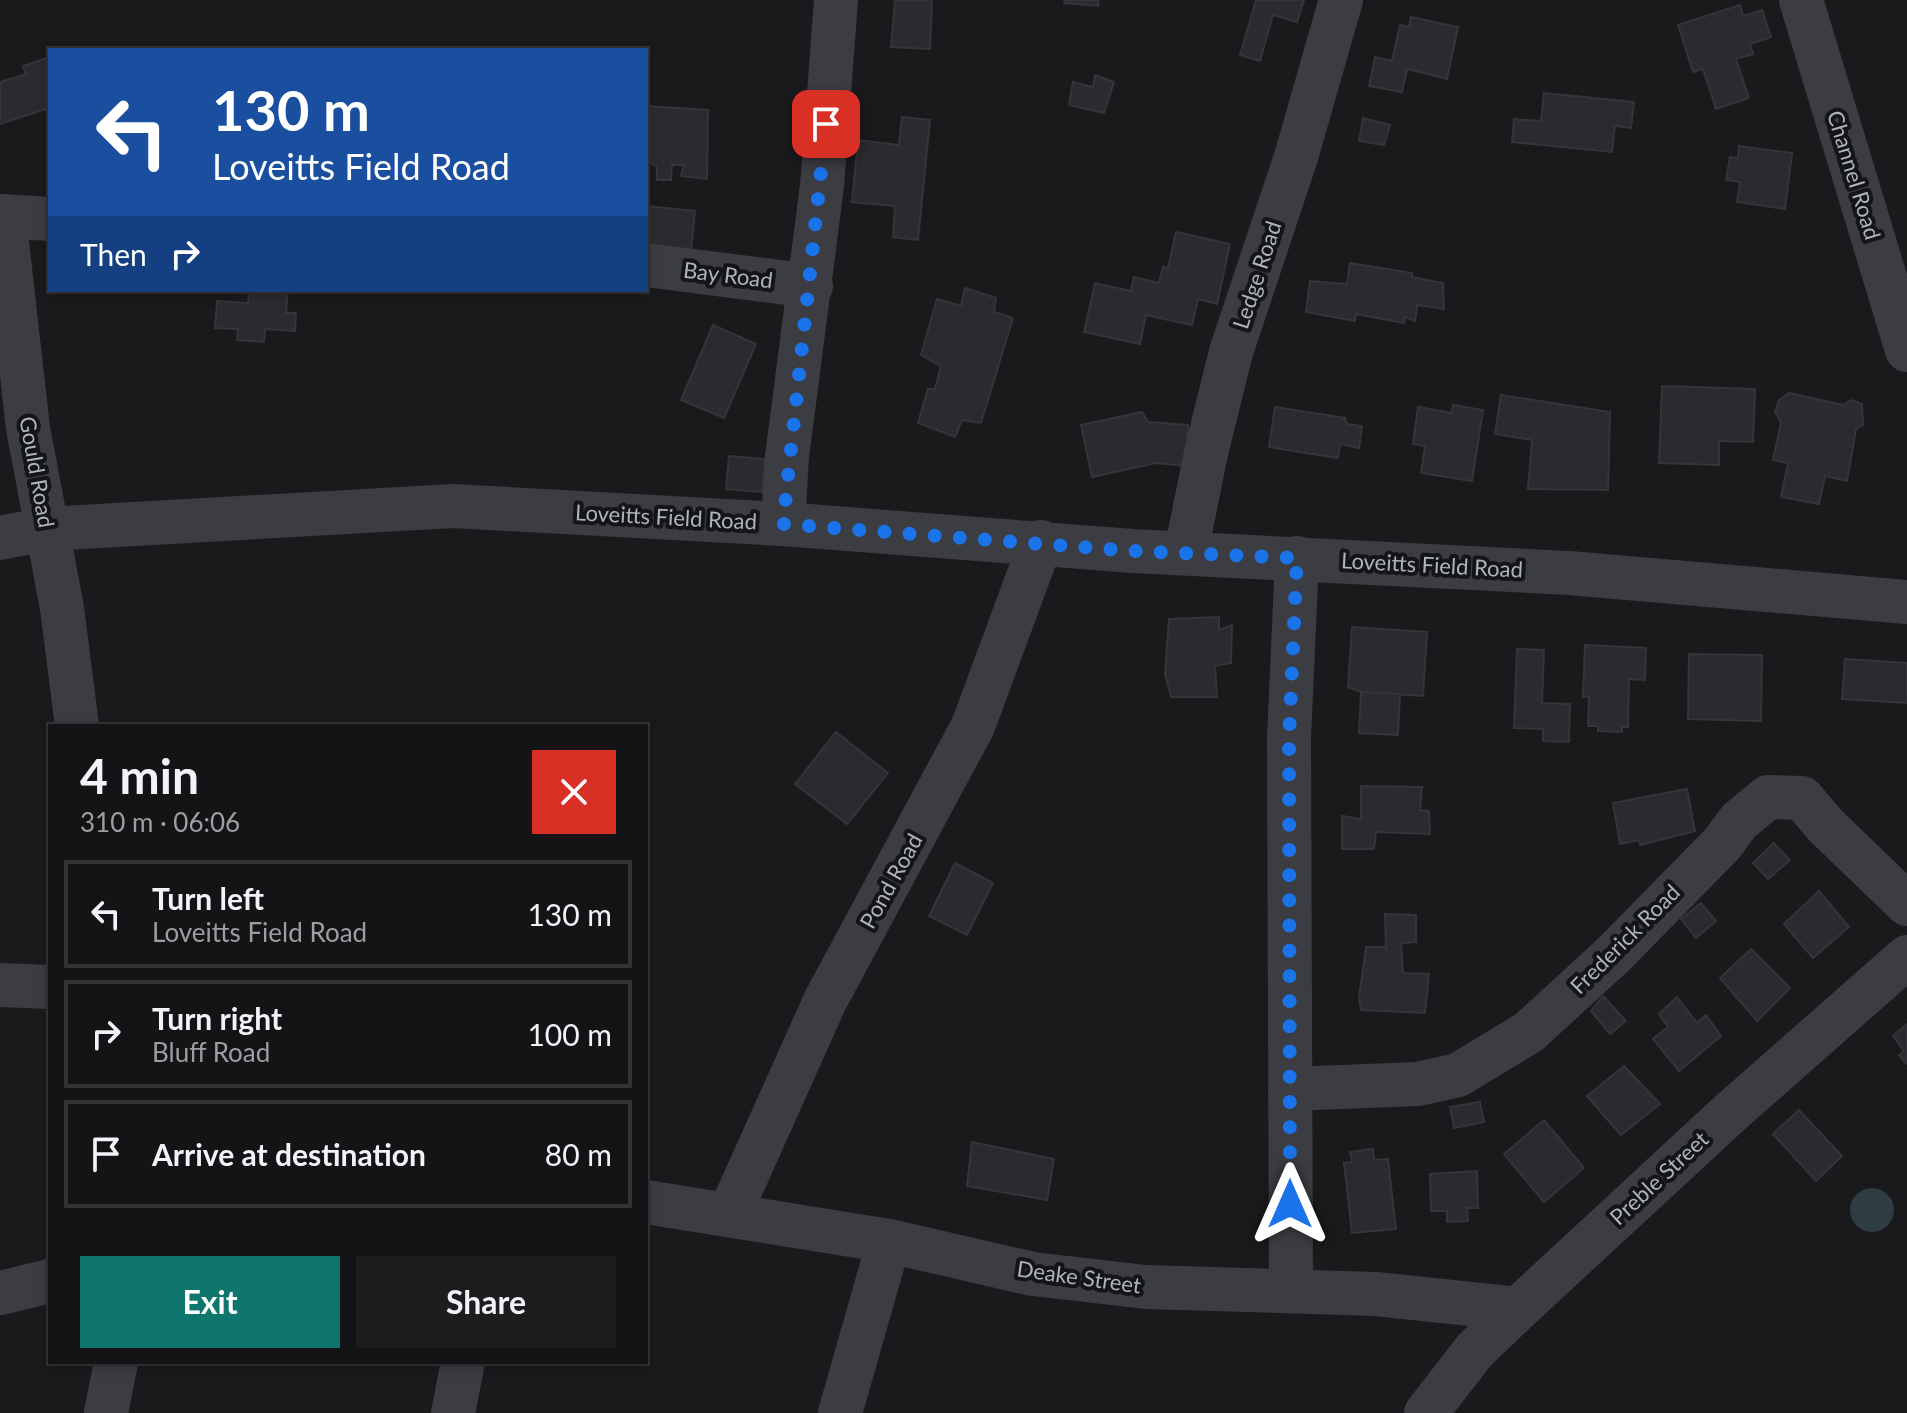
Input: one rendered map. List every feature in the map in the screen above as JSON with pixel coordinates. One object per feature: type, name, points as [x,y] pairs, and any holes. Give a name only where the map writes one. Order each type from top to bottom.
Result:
[{"type":"street","points":[[783,524],[787,457],[811,286],[836,0]]},
{"type":"street","name":"Ledge Road","points":[[1186,552],[1231,352],[1296,157],[1341,0]]},
{"type":"street","name":"Channel Road","points":[[1801,0],[1907,350]]},
{"type":"street","points":[[2,216],[48,219]]},
{"type":"street","name":"Gould Road","points":[[2,216],[28,428],[62,608],[77,724]]},
{"type":"street","name":"Bay Road","points":[[648,265],[811,286]]},
{"type":"street","name":"Loveitts Field Road","points":[[0,538],[46,529],[453,506],[1569,573],[1907,602]]},
{"type":"street","name":"Pond Road","points":[[729,1215],[825,1001],[973,726],[1041,542]]},
{"type":"street","points":[[1291,1291],[1289,738],[1297,558]]},
{"type":"street","name":"Frederick Road","points":[[1290,1089],[1418,1084],[1458,1075],[1529,1032],[1614,954],[1722,844],[1739,821],[1768,797],[1802,798],[1907,904]]},
{"type":"street","name":"Preble Street","points":[[1426,1413],[1475,1350],[1518,1309],[1731,1112],[1907,957]]},
{"type":"street","points":[[0,985],[48,987]]},
{"type":"street","name":"Deake Street","points":[[648,1202],[889,1241],[1033,1274],[1146,1287],[1376,1294],[1518,1309]]},
{"type":"street","points":[[840,1413],[889,1241]]},
{"type":"street","points":[[0,1293],[48,1281]]},
{"type":"street","points":[[106,1413],[116,1364]]},
{"type":"street","points":[[453,1413],[463,1364]]},
{"type":"shaded area","points":[[1872,1188],[1887,1195],[1894,1210],[1887,1225],[1872,1232],[1857,1225],[1850,1210],[1857,1195]]},
{"type":"building","points":[[895,0],[932,0],[930,49],[891,47]]},
{"type":"building","points":[[1065,0],[1099,0],[1098,6],[1064,3]]},
{"type":"building","points":[[1256,0],[1304,0],[1297,22],[1273,15],[1260,61],[1240,55]]},
{"type":"building","points":[[1740,5],[1743,16],[1762,10],[1771,37],[1750,44],[1753,54],[1736,59],[1749,98],[1716,109],[1703,69],[1693,72],[1678,25]]},
{"type":"building","points":[[1411,17],[1458,27],[1447,79],[1407,69],[1402,92],[1369,86],[1375,57],[1392,61],[1400,25],[1409,27]]},
{"type":"building","points":[[48,58],[48,116],[46,109],[0,124],[0,82],[26,74],[23,66]]},
{"type":"building","points":[[1095,75],[1114,82],[1104,113],[1069,105],[1073,82],[1093,87]]},
{"type":"building","points":[[1544,93],[1634,102],[1631,128],[1615,126],[1612,152],[1512,142],[1514,119],[1541,121]]},
{"type":"building","points":[[648,106],[708,110],[707,179],[681,176],[684,165],[672,165],[671,180],[657,180],[657,167],[648,161]]},
{"type":"building","points":[[902,117],[930,120],[918,240],[893,237],[895,206],[852,202],[858,140],[899,145]]},
{"type":"building","points":[[1363,118],[1390,125],[1384,145],[1359,141]]},
{"type":"building","points":[[1739,146],[1792,153],[1785,209],[1737,202],[1740,182],[1726,180],[1730,157],[1738,158]]},
{"type":"building","points":[[648,206],[695,211],[691,252],[648,248]]},
{"type":"building","points":[[1176,232],[1230,244],[1217,304],[1198,299],[1192,325],[1146,315],[1140,344],[1084,332],[1095,283],[1131,291],[1134,277],[1159,283],[1163,267],[1168,268]]},
{"type":"building","points":[[1350,263],[1412,273],[1412,277],[1443,283],[1444,309],[1417,305],[1415,321],[1405,317],[1404,323],[1356,314],[1355,321],[1306,312],[1310,281],[1347,284]]},
{"type":"building","points":[[965,288],[996,298],[994,312],[1013,318],[981,423],[962,420],[955,437],[918,423],[928,389],[935,389],[941,366],[921,355],[937,299],[961,306]]},
{"type":"building","points":[[249,292],[288,292],[286,313],[296,313],[295,331],[265,329],[264,342],[237,340],[238,329],[215,328],[217,301],[248,303]]},
{"type":"building","points":[[713,325],[756,344],[724,418],[681,400]]},
{"type":"building","points":[[1662,386],[1755,389],[1753,442],[1719,441],[1719,465],[1659,463]]},
{"type":"building","points":[[1789,393],[1843,405],[1851,400],[1862,404],[1863,425],[1856,429],[1847,481],[1825,476],[1819,504],[1781,497],[1788,463],[1773,460],[1781,423],[1775,412],[1779,400]]},
{"type":"building","points":[[1501,395],[1610,412],[1608,490],[1528,489],[1532,440],[1495,434]]},
{"type":"building","points":[[1453,405],[1483,410],[1472,481],[1421,473],[1425,446],[1413,444],[1418,407],[1452,413]]},
{"type":"building","points":[[1275,407],[1345,418],[1347,424],[1362,426],[1359,448],[1340,444],[1338,458],[1269,447]]},
{"type":"building","points":[[1142,412],[1148,422],[1188,425],[1186,466],[1156,463],[1092,477],[1081,425]]},
{"type":"building","points":[[729,456],[765,459],[762,492],[726,489]]},
{"type":"building","points":[[1219,617],[1219,630],[1232,625],[1231,663],[1215,666],[1217,697],[1171,697],[1165,674],[1169,619]]},
{"type":"building","points":[[1352,627],[1427,632],[1423,696],[1361,692],[1348,687]]},
{"type":"building","points":[[1585,645],[1646,648],[1645,680],[1629,679],[1628,727],[1622,727],[1622,732],[1598,731],[1598,726],[1588,726],[1589,696],[1583,697]]},
{"type":"building","points":[[1517,649],[1544,650],[1542,703],[1570,704],[1569,742],[1543,741],[1543,729],[1514,728]]},
{"type":"building","points":[[1689,654],[1762,655],[1761,721],[1688,719]]},
{"type":"building","points":[[1845,659],[1907,663],[1907,703],[1842,699]]},
{"type":"building","points":[[1361,692],[1400,694],[1398,735],[1359,733]]},
{"type":"building","points":[[836,732],[888,773],[847,824],[795,784]]},
{"type":"building","points":[[1361,786],[1422,787],[1420,810],[1429,811],[1430,834],[1376,832],[1374,849],[1342,849],[1342,816],[1361,819]]},
{"type":"building","points":[[1687,789],[1695,831],[1640,845],[1639,840],[1620,844],[1613,803]]},
{"type":"building","points":[[1774,843],[1790,860],[1768,879],[1753,863]]},
{"type":"building","points":[[955,863],[993,883],[967,935],[929,916]]},
{"type":"building","points":[[1819,891],[1849,927],[1813,958],[1784,924]]},
{"type":"building","points":[[1701,903],[1716,921],[1696,938],[1681,919]]},
{"type":"building","points":[[1385,914],[1416,915],[1416,942],[1401,943],[1403,973],[1429,974],[1425,1013],[1361,1010],[1359,998],[1366,947],[1386,947]]},
{"type":"building","points":[[1751,949],[1790,988],[1757,1021],[1720,978]]},
{"type":"building","points":[[1603,996],[1626,1021],[1610,1034],[1591,1011]]},
{"type":"building","points":[[1677,997],[1697,1023],[1706,1015],[1721,1036],[1679,1071],[1653,1039],[1668,1027],[1659,1014]]},
{"type":"building","points":[[1907,1024],[1907,1064],[1899,1055],[1904,1051],[1893,1036]]},
{"type":"building","points":[[1624,1066],[1660,1104],[1621,1135],[1587,1096]]},
{"type":"building","points":[[1480,1102],[1484,1122],[1454,1128],[1450,1107]]},
{"type":"building","points":[[1799,1110],[1842,1156],[1816,1181],[1773,1134]]},
{"type":"building","points":[[1544,1120],[1584,1168],[1544,1202],[1504,1154]]},
{"type":"building","points":[[972,1142],[1054,1159],[1047,1200],[967,1186]]},
{"type":"building","points":[[1373,1149],[1374,1160],[1388,1159],[1396,1229],[1352,1233],[1344,1163],[1352,1162],[1350,1152]]},
{"type":"building","points":[[1477,1171],[1478,1208],[1467,1208],[1468,1221],[1447,1222],[1447,1211],[1431,1211],[1430,1174]]},
{"type":"route","points":[[826,124],[811,286],[787,457],[783,524],[1133,551],[1297,558],[1289,738],[1290,1204]]}]
